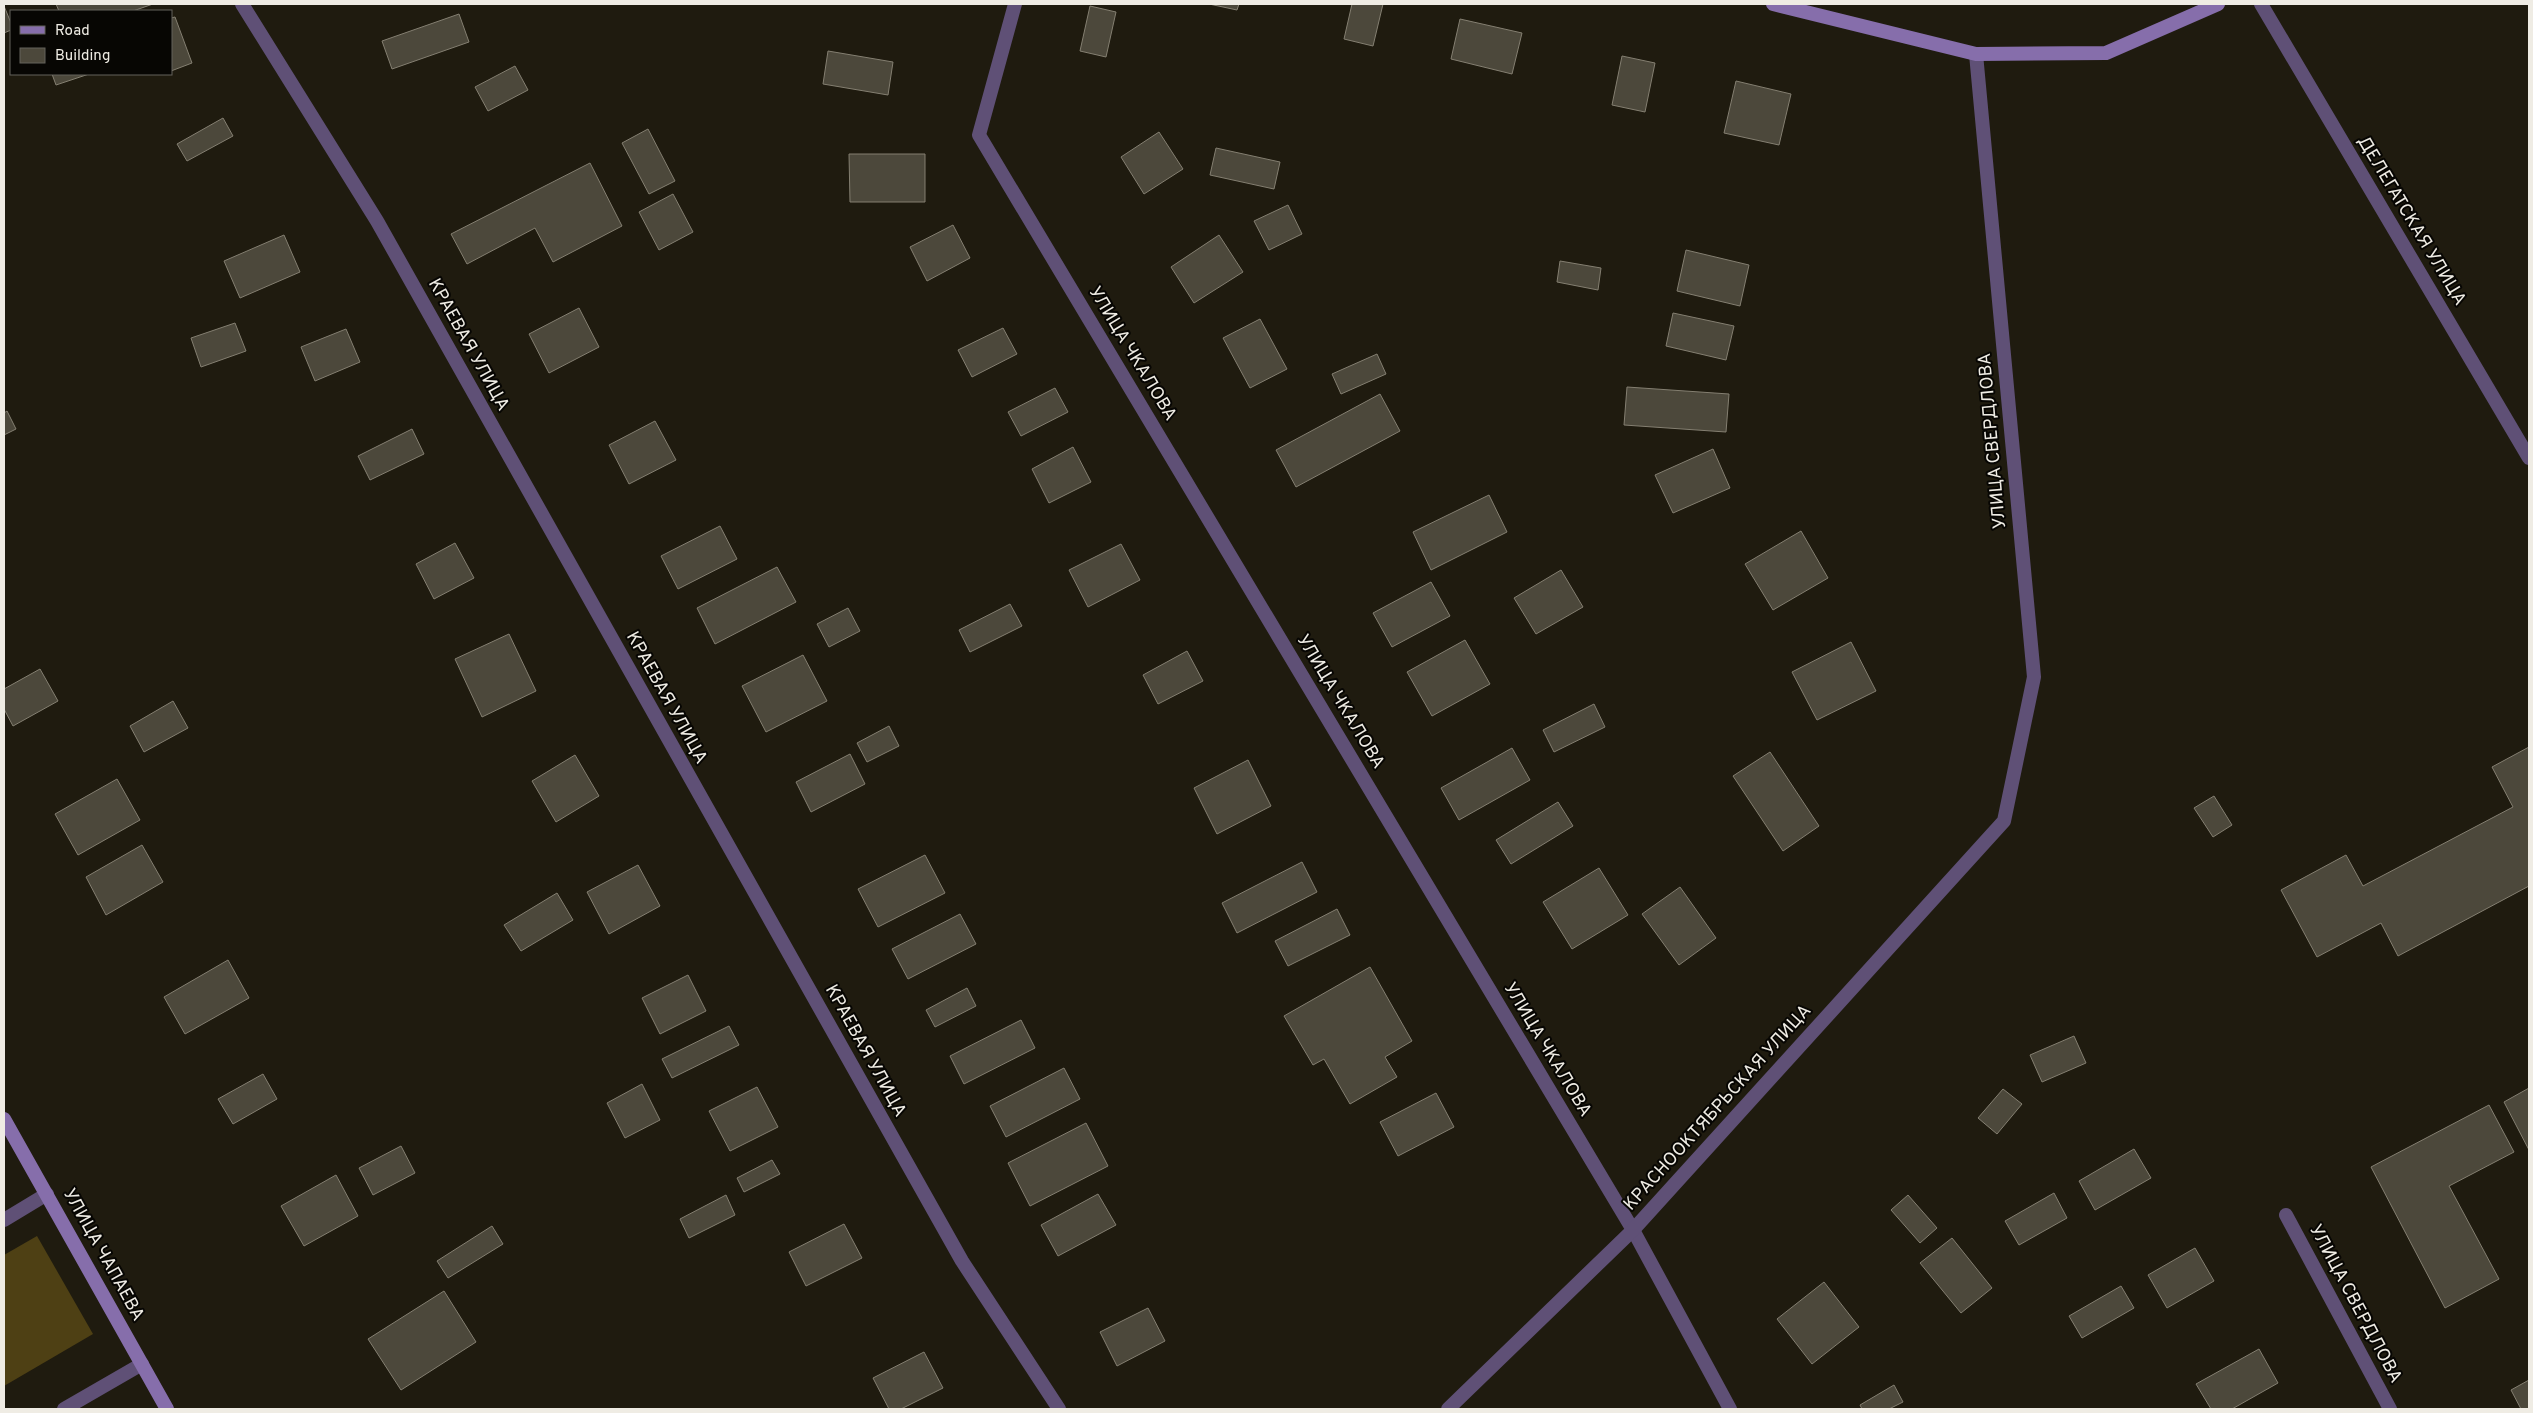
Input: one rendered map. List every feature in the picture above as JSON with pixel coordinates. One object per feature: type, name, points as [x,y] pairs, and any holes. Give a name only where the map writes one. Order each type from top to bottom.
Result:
[{"type":"main road","points":[[1773,4],[1976,54],[2106,53],[2218,4]]},
{"type":"main road","name":"УЛИЦА ЧАПАЕВА","points":[[4,1119],[167,1409]]},
{"type":"street","name":"КРАЕВАЯ УЛИЦА","points":[[242,4],[377,221],[962,1261],[1059,1409]]},
{"type":"street","name":"УЛИЦА ЧКАЛОВА","points":[[1015,4],[979,135],[1633,1230],[1730,1409]]},
{"type":"street","name":"ДЕЛЕГАТСКАЯ УЛИЦА","points":[[2261,4],[2529,458]]},
{"type":"street","name":"УЛИЦА СВЕРДЛОВА","points":[[1976,54],[2034,678],[2004,821]]},
{"type":"street","name":"КРАСНООКТЯБРЬСКАЯ УЛИЦА","points":[[1448,1409],[1633,1230],[2004,821]]},
{"type":"street","points":[[4,1220],[47,1194]]},
{"type":"street","name":"УЛИЦА СВЕРДЛОВА","points":[[2286,1215],[2390,1409]]},
{"type":"street","points":[[64,1409],[142,1364]]},
{"type":"shaded area","points":[[37,1236],[93,1334],[4,1386],[4,1255]]},
{"type":"building","points":[[56,4],[153,4],[136,10],[59,10]]},
{"type":"building","points":[[1209,4],[1239,4],[1237,10]]},
{"type":"building","points":[[1352,4],[1383,4],[1373,46],[1344,39]]},
{"type":"building","points":[[4,6],[10,21],[10,30],[4,33]]},
{"type":"building","points":[[1090,6],[1116,12],[1106,57],[1080,51]]},
{"type":"building","points":[[459,14],[469,42],[392,69],[382,41]]},
{"type":"building","points":[[175,17],[192,63],[172,71],[172,18]]},
{"type":"building","points":[[1460,19],[1522,33],[1512,74],[1451,59]]},
{"type":"building","points":[[828,51],[893,62],[888,95],[823,84]]},
{"type":"building","points":[[1622,56],[1655,63],[1645,112],[1612,105]]},
{"type":"building","points":[[515,66],[528,90],[488,111],[475,87]]},
{"type":"building","points":[[52,75],[86,75],[56,85]]},
{"type":"building","points":[[1736,81],[1791,94],[1779,145],[1724,133]]},
{"type":"building","points":[[223,118],[233,136],[187,161],[177,144]]},
{"type":"building","points":[[648,129],[675,181],[649,194],[622,143]]},
{"type":"building","points":[[1159,132],[1183,169],[1144,194],[1121,157]]},
{"type":"building","points":[[1216,148],[1280,162],[1274,189],[1210,175]]},
{"type":"building","points":[[849,154],[925,154],[925,202],[850,202]]},
{"type":"building","points":[[590,163],[622,226],[553,262],[535,228],[467,264],[451,234]]},
{"type":"building","points":[[673,194],[693,232],[659,250],[639,212]]},
{"type":"building","points":[[1288,205],[1302,234],[1269,250],[1254,221]]},
{"type":"building","points":[[953,225],[970,258],[927,281],[910,247]]},
{"type":"building","points":[[284,235],[300,272],[240,298],[224,261]]},
{"type":"building","points":[[1219,235],[1243,272],[1194,303],[1171,267]]},
{"type":"building","points":[[1686,250],[1749,265],[1740,306],[1677,291]]},
{"type":"building","points":[[1560,261],[1601,268],[1598,290],[1557,282]]},
{"type":"building","points":[[579,308],[599,347],[549,373],[529,334]]},
{"type":"building","points":[[1673,313],[1734,326],[1726,360],[1666,346]]},
{"type":"building","points":[[1260,319],[1287,369],[1250,388],[1223,338]]},
{"type":"building","points":[[235,323],[246,351],[201,367],[191,338]]},
{"type":"building","points":[[1003,328],[1017,354],[972,377],[958,350]]},
{"type":"building","points":[[346,329],[360,362],[315,381],[301,347]]},
{"type":"building","points":[[1377,354],[1386,374],[1341,394],[1332,374]]},
{"type":"building","points":[[1627,387],[1729,394],[1726,432],[1624,425]]},
{"type":"building","points":[[1055,388],[1068,412],[1021,436],[1008,412]]},
{"type":"building","points":[[1380,394],[1400,431],[1296,487],[1276,450]]},
{"type":"building","points":[[7,411],[16,429],[4,435],[4,413]]},
{"type":"building","points":[[655,421],[676,460],[629,484],[609,445]]},
{"type":"building","points":[[412,429],[424,454],[370,480],[358,456]]},
{"type":"building","points":[[1073,447],[1091,482],[1049,503],[1032,469]]},
{"type":"building","points":[[1713,449],[1730,488],[1673,513],[1655,475]]},
{"type":"building","points":[[1489,495],[1507,532],[1431,570],[1413,532]]},
{"type":"building","points":[[720,526],[737,559],[678,589],[661,556]]},
{"type":"building","points":[[1801,531],[1828,578],[1773,610],[1745,564]]},
{"type":"building","points":[[455,543],[474,578],[434,599],[416,564]]},
{"type":"building","points":[[1121,544],[1140,580],[1088,607],[1069,570]]},
{"type":"building","points":[[777,567],[796,602],[715,644],[697,608]]},
{"type":"building","points":[[1561,570],[1583,607],[1536,634],[1514,598]]},
{"type":"building","points":[[1431,582],[1450,616],[1392,647],[1373,613]]},
{"type":"building","points":[[1010,604],[1022,626],[970,652],[959,630]]},
{"type":"building","points":[[848,608],[860,631],[829,647],[817,624]]},
{"type":"building","points":[[509,634],[536,691],[482,717],[455,659]]},
{"type":"building","points":[[1465,640],[1490,684],[1432,716],[1407,672]]},
{"type":"building","points":[[1851,642],[1876,691],[1817,720],[1792,672]]},
{"type":"building","points":[[1187,651],[1203,681],[1158,704],[1143,675]]},
{"type":"building","points":[[803,655],[827,701],[766,732],[742,686]]},
{"type":"building","points":[[40,669],[58,701],[13,726],[4,709],[4,689]]},
{"type":"building","points":[[173,701],[188,728],[144,752],[130,726]]},
{"type":"building","points":[[1594,704],[1605,727],[1554,752],[1543,730]]},
{"type":"building","points":[[889,726],[899,746],[867,762],[857,743]]},
{"type":"building","points":[[2529,747],[2529,886],[2398,956],[2381,923],[2317,957],[2281,890],[2346,855],[2363,886],[2513,807],[2492,767]]},
{"type":"building","points":[[1512,748],[1530,780],[1459,820],[1441,788]]},
{"type":"building","points":[[1770,752],[1819,826],[1783,851],[1733,776]]},
{"type":"building","points":[[850,754],[865,784],[811,812],[796,782]]},
{"type":"building","points":[[575,755],[599,796],[556,822],[532,781]]},
{"type":"building","points":[[1248,760],[1271,806],[1217,834],[1194,788]]},
{"type":"building","points":[[117,779],[140,820],[78,855],[55,814]]},
{"type":"building","points":[[2214,796],[2232,825],[2213,837],[2194,808]]},
{"type":"building","points":[[1558,802],[1573,826],[1511,864],[1496,840]]},
{"type":"building","points":[[142,845],[163,882],[106,915],[86,877]]},
{"type":"building","points":[[925,855],[945,893],[878,927],[858,889]]},
{"type":"building","points":[[1302,862],[1317,892],[1237,933],[1222,903]]},
{"type":"building","points":[[638,865],[660,906],[609,934],[587,892]]},
{"type":"building","points":[[1599,868],[1628,915],[1572,949],[1543,902]]},
{"type":"building","points":[[1680,887],[1716,938],[1679,965],[1642,914]]},
{"type":"building","points":[[557,893],[573,920],[521,951],[504,925]]},
{"type":"building","points":[[1337,909],[1350,935],[1288,966],[1275,941]]},
{"type":"building","points":[[960,914],[976,944],[908,979],[892,949]]},
{"type":"building","points":[[228,960],[249,998],[185,1034],[164,997]]},
{"type":"building","points":[[1370,967],[1412,1041],[1385,1057],[1397,1077],[1350,1104],[1324,1059],[1313,1065],[1284,1016]]},
{"type":"building","points":[[688,975],[706,1011],[660,1034],[642,998]]},
{"type":"building","points":[[967,988],[976,1006],[935,1027],[926,1010]]},
{"type":"building","points":[[1021,1020],[1035,1048],[964,1084],[950,1056]]},
{"type":"building","points":[[729,1026],[739,1045],[672,1078],[662,1059]]},
{"type":"building","points":[[2074,1036],[2086,1063],[2042,1082],[2030,1055]]},
{"type":"building","points":[[1064,1068],[1080,1099],[1006,1137],[990,1106]]},
{"type":"building","points":[[263,1074],[277,1099],[233,1124],[218,1099]]},
{"type":"building","points":[[642,1084],[660,1120],[625,1138],[607,1103]]},
{"type":"building","points":[[757,1087],[778,1127],[730,1151],[709,1111]]},
{"type":"building","points":[[2529,1088],[2529,1150],[2504,1102]]},
{"type":"building","points":[[2003,1089],[2022,1104],[1997,1134],[1978,1118]]},
{"type":"building","points":[[1436,1093],[1454,1127],[1398,1156],[1380,1122]]},
{"type":"building","points":[[2489,1105],[2514,1152],[2449,1186],[2499,1279],[2445,1308],[2371,1167]]},
{"type":"building","points":[[1086,1123],[1108,1166],[1030,1206],[1008,1163]]},
{"type":"building","points":[[401,1146],[415,1173],[373,1195],[359,1168]]},
{"type":"building","points":[[2134,1149],[2151,1178],[2095,1210],[2079,1181]]},
{"type":"building","points":[[772,1160],[780,1174],[744,1192],[737,1178]]},
{"type":"building","points":[[336,1175],[358,1216],[304,1246],[281,1206]]},
{"type":"building","points":[[2054,1193],[2067,1218],[2019,1245],[2005,1221]]},
{"type":"building","points":[[1098,1194],[1116,1225],[1058,1256],[1041,1225]]},
{"type":"building","points":[[726,1195],[735,1215],[689,1238],[680,1219]]},
{"type":"building","points":[[1908,1195],[1937,1228],[1920,1243],[1891,1210]]},
{"type":"building","points":[[844,1224],[862,1258],[806,1286],[789,1252]]},
{"type":"building","points":[[492,1226],[503,1244],[448,1278],[437,1261]]},
{"type":"building","points":[[1952,1238],[1992,1288],[1961,1313],[1920,1263]]},
{"type":"building","points":[[2195,1248],[2214,1281],[2167,1308],[2148,1275]]},
{"type":"building","points":[[1824,1282],[1859,1327],[1812,1364],[1777,1319]]},
{"type":"building","points":[[2121,1286],[2134,1308],[2082,1338],[2069,1316]]},
{"type":"building","points":[[444,1291],[476,1342],[401,1390],[368,1339]]},
{"type":"building","points":[[1148,1308],[1165,1341],[1117,1366],[1100,1332]]},
{"type":"building","points":[[2259,1349],[2278,1383],[2232,1409],[2211,1409],[2196,1384]]},
{"type":"building","points":[[924,1352],[943,1388],[901,1409],[889,1409],[873,1378]]},
{"type":"building","points":[[2529,1380],[2529,1409],[2521,1409],[2511,1390]]},
{"type":"building","points":[[1894,1385],[1903,1402],[1889,1409],[1862,1409],[1860,1405]]}]
